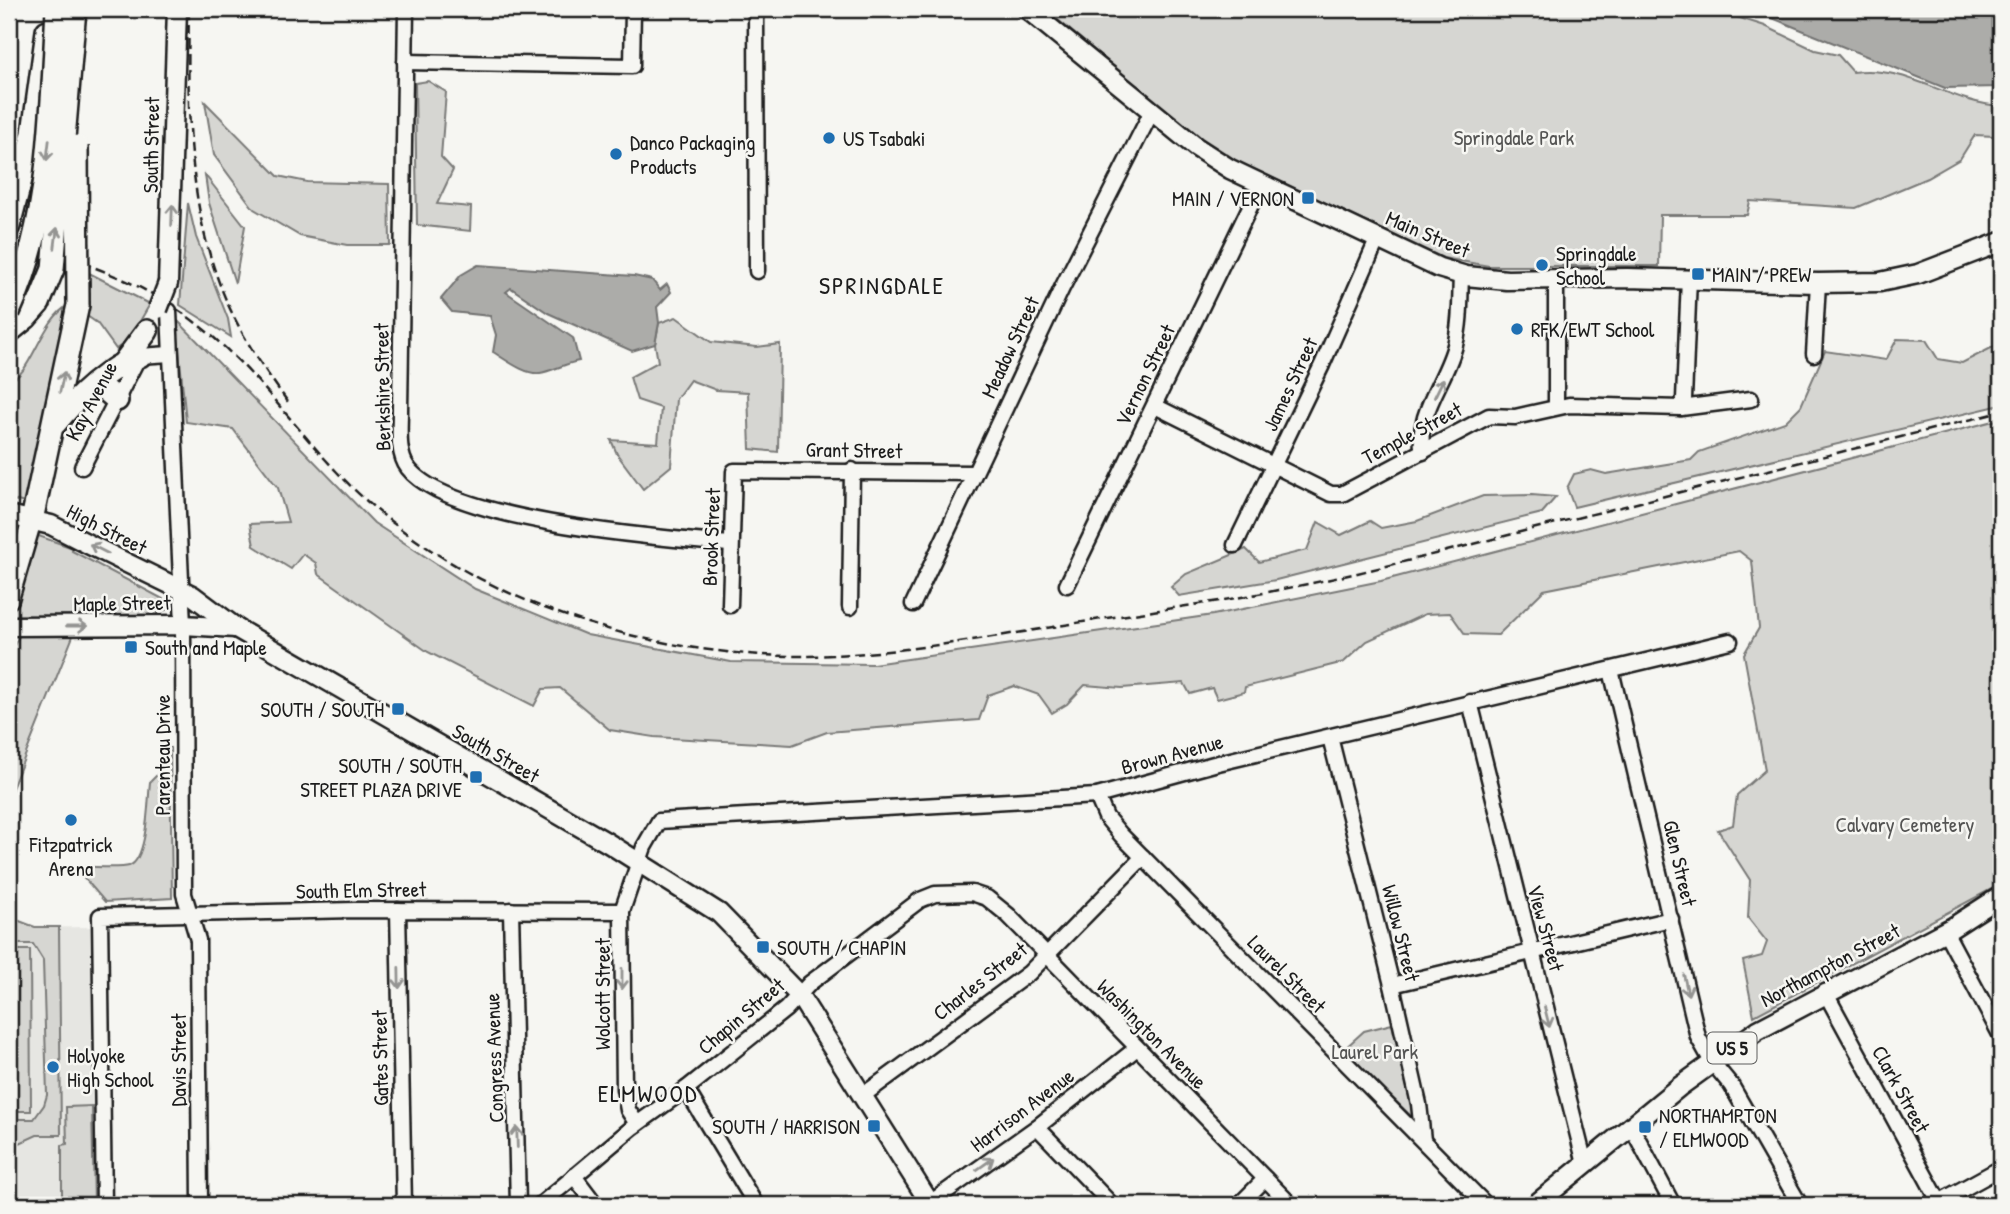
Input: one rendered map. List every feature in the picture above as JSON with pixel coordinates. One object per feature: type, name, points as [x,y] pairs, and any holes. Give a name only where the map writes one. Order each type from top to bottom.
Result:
[{"type":"highway","points":[[9,226],[33,133],[55,9]]},
{"type":"highway","points":[[9,312],[28,260],[45,171],[53,92],[55,9]]},
{"type":"highway","points":[[9,332],[39,303],[53,269],[75,9]]},
{"type":"highway","points":[[32,520],[78,305],[80,9]]},
{"type":"highway","points":[[52,428],[68,408],[131,360],[148,331]]},
{"type":"highway","points":[[92,388],[104,389],[117,400]]},
{"type":"main road","name":"South Street","points":[[164,310],[168,283],[177,9]]},
{"type":"main road","name":"Main Street","points":[[1027,9],[1196,147],[1261,184],[1439,268],[1461,274],[1507,280],[1689,278],[1818,283],[1880,282],[1918,274],[2001,242]]},
{"type":"main road","points":[[148,331],[164,310]]},
{"type":"main road","name":"High Street","points":[[9,515],[61,530],[181,593]]},
{"type":"main road","points":[[9,599],[32,520]]},
{"type":"main road","name":"South Street","points":[[181,593],[201,601],[236,628],[640,863],[719,913],[799,995],[930,1204]]},
{"type":"main road","name":"Maple Street","points":[[9,626],[183,625],[190,617],[200,615],[217,618],[236,628]]},
{"type":"main road","name":"Northampton Street","points":[[1949,929],[2001,896]]},
{"type":"main road","name":"Northampton Street","points":[[1540,1203],[1631,1126],[1712,1062],[1758,1030],[1825,992],[1949,929],[2001,908]]},
{"type":"street","name":"Berkshire Street","points":[[406,9],[400,411],[401,447],[406,466],[425,486],[506,512],[644,536],[730,544]]},
{"type":"street","points":[[405,62],[632,66],[633,9]]},
{"type":"street","points":[[757,9],[757,271]]},
{"type":"street","name":"Meadow Street","points":[[913,604],[1062,288],[1152,111]]},
{"type":"street","name":"Vernon Street","points":[[1067,584],[1261,184]]},
{"type":"street","name":"James Street","points":[[1235,545],[1378,238]]},
{"type":"street","points":[[1423,452],[1419,439],[1426,415],[1448,370],[1456,341],[1461,274]]},
{"type":"street","points":[[1681,408],[1684,400],[1689,278]]},
{"type":"street","points":[[1556,279],[1556,407]]},
{"type":"street","points":[[1814,354],[1818,283]]},
{"type":"street","points":[[164,310],[170,354],[181,593]]},
{"type":"street","name":"Kay Avenue","points":[[82,467],[117,400],[131,360],[170,354]]},
{"type":"street","name":"Temple Street","points":[[1155,406],[1331,494],[1342,494],[1489,416],[1515,417],[1556,407],[1681,408],[1751,400]]},
{"type":"street","points":[[850,607],[852,470]]},
{"type":"street","name":"Brook Street","points":[[730,605],[734,471]]},
{"type":"street","name":"Grant Street","points":[[734,471],[974,473]]},
{"type":"street","name":"Parenteau Drive","points":[[181,593],[184,894],[191,916]]},
{"type":"street","name":"Brown Avenue","points":[[640,863],[652,830],[659,821],[1097,796],[1201,767],[1730,641]]},
{"type":"street","name":"Glen Street","points":[[1611,670],[1698,1037],[1712,1062],[1731,1085],[1800,1205]]},
{"type":"street","name":"View Street","points":[[1470,702],[1585,1164]]},
{"type":"street","name":"Willow Street","points":[[1330,737],[1392,985],[1419,1104],[1423,1140]]},
{"type":"street","name":"Laurel Street","points":[[1097,796],[1110,823],[1486,1205]]},
{"type":"street","name":"Charles Street","points":[[862,1096],[1028,973],[1143,857]]},
{"type":"street","name":"Wolcott Street","points":[[637,1125],[628,1110],[624,1089],[622,911],[640,863]]},
{"type":"street","name":"Chapin Street","points":[[540,1205],[637,1125],[686,1090],[810,983],[920,900],[935,894],[982,895]]},
{"type":"street","name":"Washington Avenue","points":[[982,895],[1008,915],[1045,957],[1291,1205]]},
{"type":"street","name":"South Elm Street","points":[[104,1205],[100,916],[398,910],[622,911]]},
{"type":"street","name":"Gates Street","points":[[398,910],[404,1205]]},
{"type":"street","name":"Congress Avenue","points":[[510,910],[519,1205]]},
{"type":"street","name":"Davis Street","points":[[191,916],[198,940],[200,1205]]},
{"type":"street","points":[[1392,985],[1671,919]]},
{"type":"street","points":[[1949,929],[2001,1036]]},
{"type":"street","name":"Clark Street","points":[[1825,992],[1940,1204]]},
{"type":"street","name":"Harrison Avenue","points":[[930,1204],[1037,1127],[1137,1048]]},
{"type":"street","points":[[686,1090],[756,1205]]},
{"type":"street","points":[[1631,1126],[1673,1205]]},
{"type":"street","points":[[1037,1127],[1112,1205]]},
{"type":"street","points":[[1940,1204],[2001,1168]]},
{"type":"street","points":[[574,1176],[596,1205]]},
{"type":"street","points":[[1239,1205],[1265,1179]]},
{"type":"shaded area","points":[[1750,9],[2001,9],[2001,87],[1945,88]]},
{"type":"shaded area","points":[[478,265],[634,276],[652,280],[660,290],[667,284],[671,292],[657,307],[659,323],[655,344],[632,351],[548,313],[511,288],[506,292],[573,338],[579,361],[534,373],[515,366],[493,352],[496,335],[490,316],[452,312],[441,299],[461,275]]},
{"type":"shaded area","name":"Holyoke High School","points":[[94,927],[101,1205],[9,1205],[9,928]]},
{"type":"green space","name":"Springdale Park","points":[[1045,9],[1712,9],[1765,26],[1815,50],[1838,55],[1853,72],[1872,71],[1909,78],[1963,98],[2001,106],[2001,149],[1998,151],[1994,136],[1975,135],[1960,159],[1927,178],[1856,208],[1750,201],[1747,215],[1660,215],[1659,266],[1489,266],[1443,258],[1226,156],[1196,135]]},
{"type":"green space","points":[[428,81],[446,92],[441,157],[453,170],[437,204],[471,207],[470,231],[417,225],[415,83]]},
{"type":"green space","points":[[205,102],[278,176],[307,182],[389,184],[390,245],[347,245],[300,236],[254,209],[214,155]]},
{"type":"green space","points":[[205,175],[245,226],[235,283],[209,203]]},
{"type":"green space","points":[[188,203],[196,237],[228,319],[231,337],[180,305]]},
{"type":"green space","points":[[89,273],[150,304],[129,340],[116,349],[97,323],[87,316]]},
{"type":"green space","points":[[69,305],[62,351],[25,503],[9,499],[9,380],[23,370],[51,322]]},
{"type":"green space","points":[[676,317],[711,342],[757,347],[780,344],[778,452],[750,449],[748,392],[716,390],[690,380],[676,399],[671,466],[643,489],[617,454],[611,440],[658,443],[661,408],[637,400],[630,377],[658,362],[655,344],[659,323]]},
{"type":"green space","name":"Calvary Cemetery","points":[[176,319],[374,523],[475,589],[587,635],[731,662],[873,664],[1213,615],[1381,581],[2001,419],[2001,884],[1754,1016],[1743,961],[1762,956],[1767,942],[1748,918],[1750,880],[1718,830],[1733,825],[1737,795],[1765,770],[1744,654],[1759,628],[1752,561],[1739,551],[1544,590],[1498,635],[1465,634],[1450,613],[1425,614],[1367,641],[1344,662],[1245,687],[1244,692],[1217,699],[1212,688],[1190,694],[1184,683],[1122,688],[1085,685],[1067,704],[1052,713],[1039,695],[1014,686],[988,695],[979,720],[827,732],[792,745],[654,737],[610,730],[560,688],[543,689],[534,706],[428,652],[318,574],[316,563],[303,554],[291,569],[254,546],[250,524],[288,522],[278,488],[233,429],[186,422]]},
{"type":"green space","points":[[1897,339],[1926,340],[1938,359],[1962,363],[2001,343],[2001,405],[1574,507],[1567,488],[1574,474],[1591,470],[1606,474],[1691,460],[1699,452],[1785,422],[1801,406],[1825,351],[1886,360]]},
{"type":"green space","points":[[1483,496],[1556,497],[1542,513],[1276,580],[1179,596],[1171,587],[1186,574],[1246,549],[1259,562],[1307,550],[1318,522],[1341,535],[1370,521],[1381,528],[1417,521]]},
{"type":"green space","points":[[33,534],[73,548],[72,551],[163,599],[170,609],[158,612],[158,617],[12,616]]},
{"type":"green space","points":[[19,636],[73,636],[9,796],[9,655]]},
{"type":"green space","points":[[170,747],[172,898],[105,902],[75,867],[125,867],[135,861],[143,841],[150,782],[161,771]]},
{"type":"green space","points":[[9,917],[35,927],[59,927],[61,1135],[37,1135],[9,1148],[9,1119],[34,1119],[44,1105],[47,1095],[43,960],[33,944],[9,944]]},
{"type":"green space","points":[[9,950],[30,950],[31,1111],[9,1111]]},
{"type":"green space","name":"Laurel Park","points":[[1392,1024],[1412,1117],[1343,1050],[1364,1031]]},
{"type":"green space","points":[[92,1106],[94,1205],[62,1205],[62,1145],[67,1144],[66,1107]]},
{"type":"railway","points":[[189,9],[190,127],[193,166],[207,244],[218,281],[234,317],[259,361],[288,402]]},
{"type":"railway","points":[[9,244],[59,256],[131,283],[196,323],[235,357],[355,490],[414,539],[458,567],[503,590],[575,619],[651,640],[729,652],[807,656],[920,647],[1257,594],[1377,568],[2001,412]]},
{"type":"place","name":"US Tsabaki","points":[[829,138]]},
{"type":"place","name":"Danco Packaging Products","points":[[616,154]]},
{"type":"place","name":"MAIN / VERNON","points":[[1308,198]]},
{"type":"place","name":"Springdale School","points":[[1542,265]]},
{"type":"place","name":"MAIN / PREW","points":[[1698,274]]},
{"type":"place","name":"RFK/EWT School","points":[[1517,329]]},
{"type":"place","name":"South and Maple","points":[[131,647]]},
{"type":"place","name":"SOUTH / SOUTH","points":[[398,709]]},
{"type":"place","name":"SOUTH / SOUTH STREET PLAZA DRIVE","points":[[476,777]]},
{"type":"place","name":"Fitzpatrick Arena","points":[[71,820]]},
{"type":"place","name":"SOUTH / CHAPIN","points":[[763,947]]},
{"type":"place","name":"Holyoke High School","points":[[53,1067]]},
{"type":"place","name":"SOUTH / HARRISON","points":[[874,1126]]},
{"type":"place","name":"NORTHAMPTON / ELMWOOD","points":[[1645,1127]]},
{"type":"district","name":"SPRINGDALE","points":[[882,285]]},
{"type":"district","name":"ELMWOOD","points":[[648,1093]]}]
